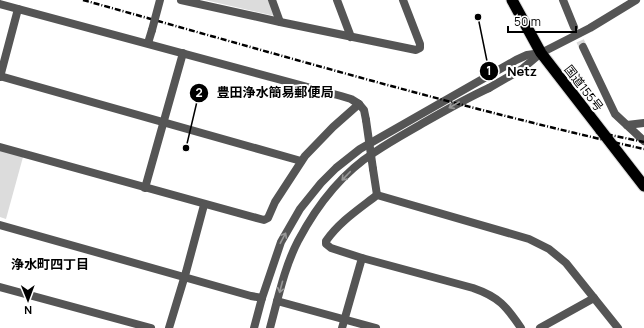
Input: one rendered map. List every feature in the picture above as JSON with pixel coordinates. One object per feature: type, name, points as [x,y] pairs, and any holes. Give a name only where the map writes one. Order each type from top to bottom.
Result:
[{"type":"highway","name":"国道155号","points":[[512,0],[542,53],[644,186]]},
{"type":"street","points":[[148,44],[160,0]]},
{"type":"street","points":[[180,0],[416,50],[420,48],[420,44],[404,0]]},
{"type":"street","points":[[272,0],[280,22]]},
{"type":"street","points":[[337,0],[351,37]]},
{"type":"street","points":[[563,0],[574,27]]},
{"type":"street","points":[[270,328],[283,279],[297,242],[329,194],[352,171],[374,152],[387,144],[469,97],[489,88],[522,69],[542,53],[590,28],[636,0]]},
{"type":"street","points":[[0,4],[351,99],[359,104],[364,110],[377,195]]},
{"type":"street","points":[[18,9],[0,77],[301,161]]},
{"type":"street","points":[[583,47],[615,114],[644,141]]},
{"type":"street","points":[[145,188],[183,53]]},
{"type":"street","points":[[254,328],[262,298],[281,242],[304,203],[336,168],[360,149],[516,60],[527,55],[542,53]]},
{"type":"street","points":[[0,147],[266,220],[275,202],[301,161],[333,127],[359,104]]},
{"type":"street","points":[[627,125],[644,123]]},
{"type":"street","points":[[377,195],[353,213],[330,235],[326,241],[326,244],[331,248],[362,258],[487,293],[501,302],[521,328]]},
{"type":"street","points":[[377,195],[537,242],[562,259],[618,328]]},
{"type":"street","points":[[169,328],[204,204]]},
{"type":"street","points":[[0,225],[262,298]]},
{"type":"street","points":[[342,328],[362,258]]},
{"type":"street","points":[[0,287],[151,328]]},
{"type":"street","points":[[540,328],[594,298]]},
{"type":"street","points":[[277,301],[376,328]]},
{"type":"shaded area","points":[[205,0],[268,0],[275,16]]},
{"type":"shaded area","points":[[0,150],[23,157],[6,219],[0,217]]},
{"type":"tunnel","points":[[575,30],[583,47]]},
{"type":"railway","points":[[83,0],[433,97],[573,133],[644,149]]},
{"type":"railway","points":[[596,132],[644,142]]},
{"type":"place","name":"Netz","points":[[478,17]]},
{"type":"place","name":"豊田浄水簡易郵便局","points":[[186,148]]},
{"type":"district","name":"浄水町四丁目","points":[[50,264]]}]
